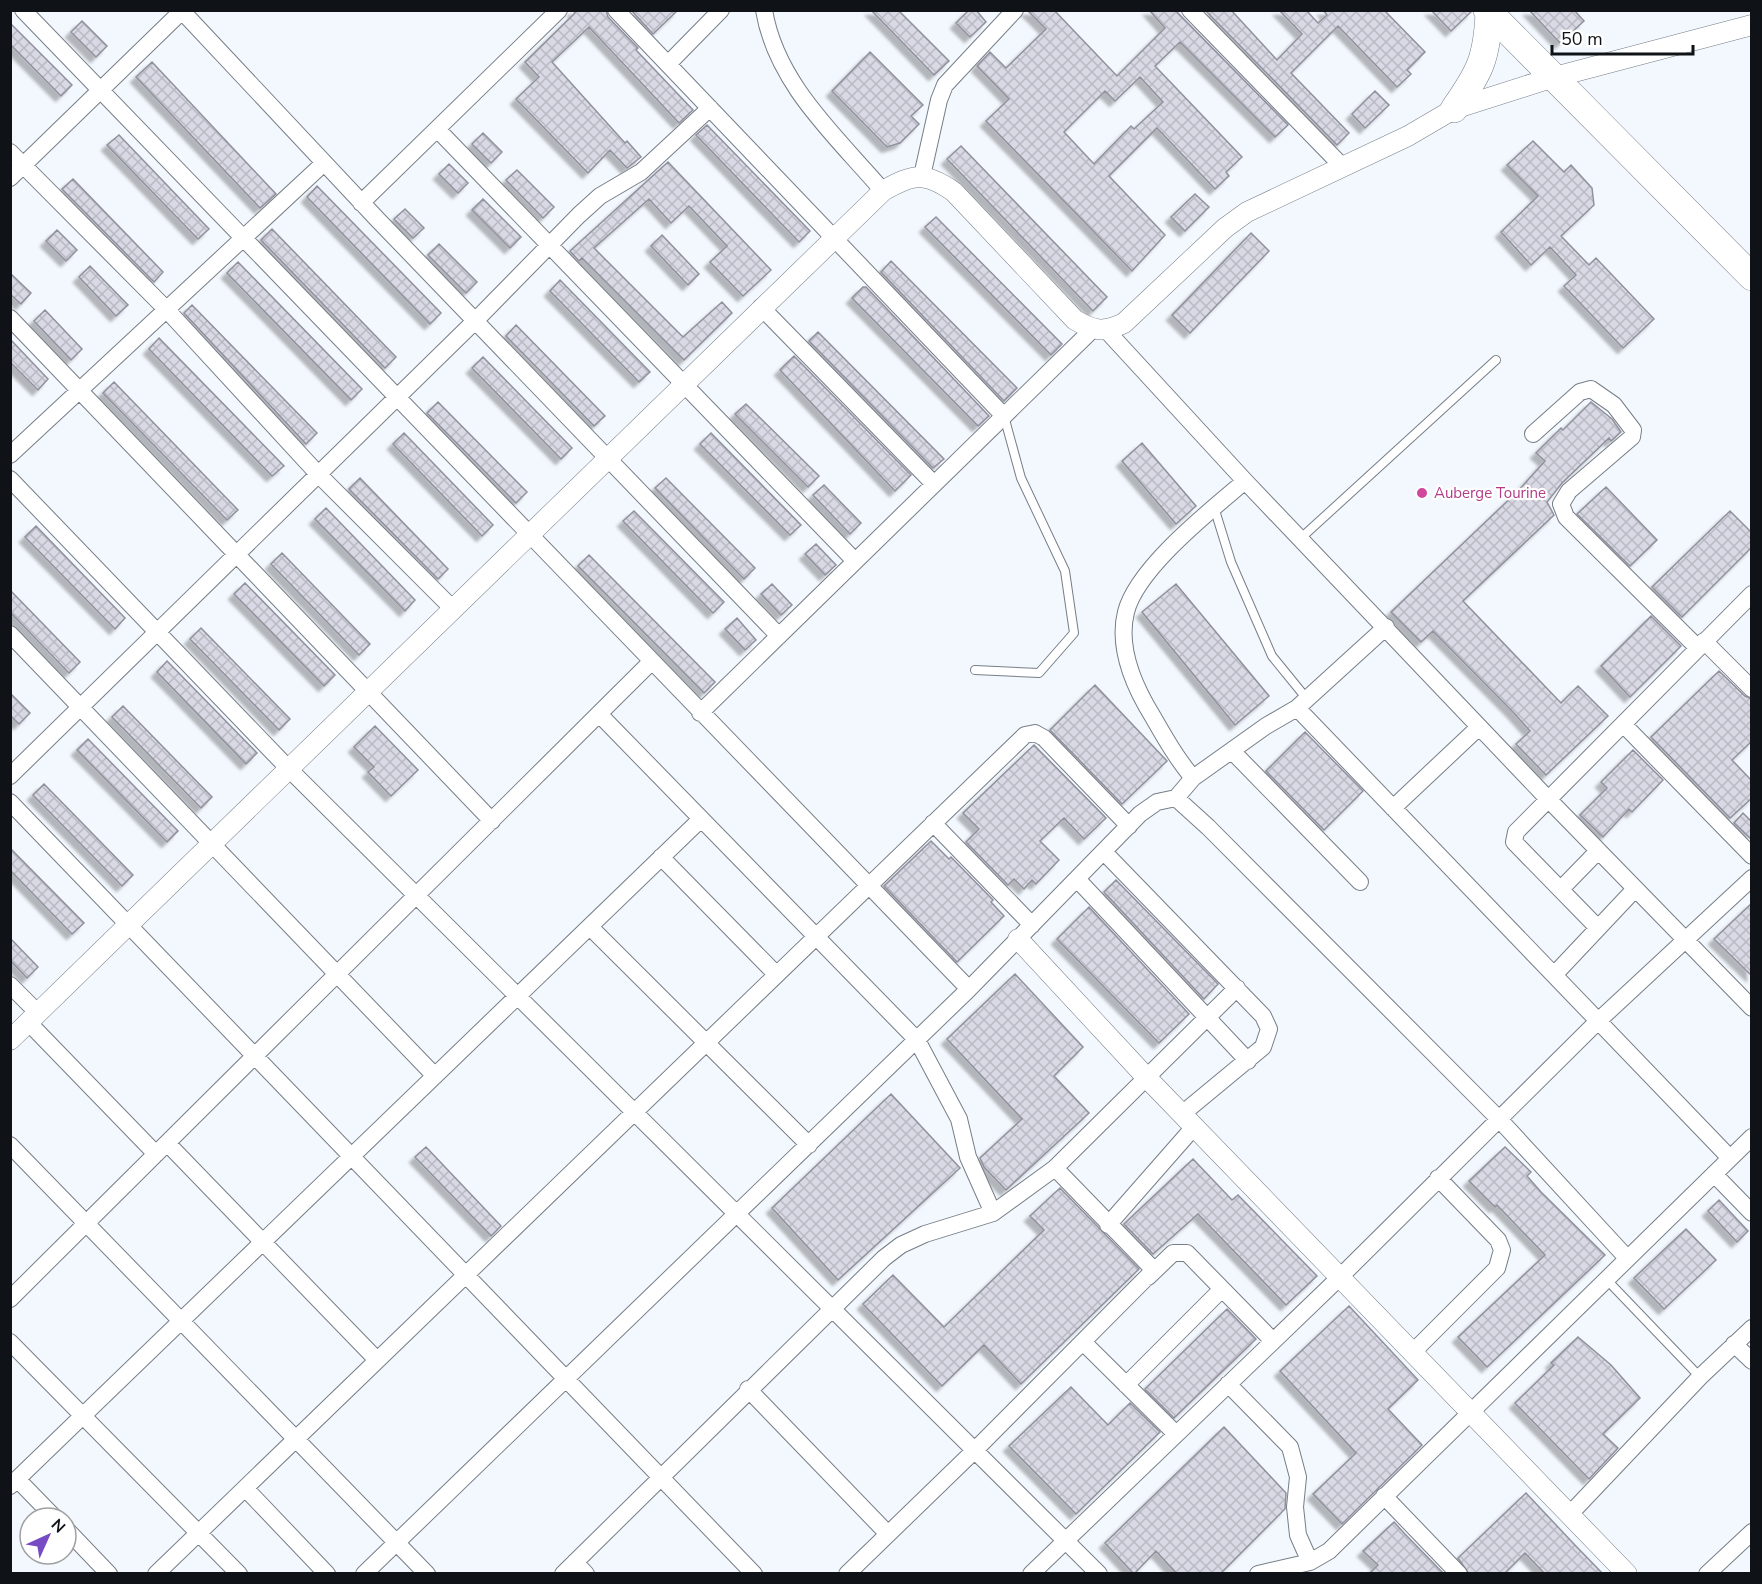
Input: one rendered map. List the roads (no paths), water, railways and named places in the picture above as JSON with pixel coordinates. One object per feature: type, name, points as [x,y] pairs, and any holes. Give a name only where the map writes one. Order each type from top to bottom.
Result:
[{"type":"highway","points":[[1488,12],[1551,78],[1752,277]]},
{"type":"highway","points":[[1454,110],[1476,78],[1487,48],[1488,12]]},
{"type":"street","points":[[23,10],[969,989]]},
{"type":"street","points":[[361,202],[559,10]]},
{"type":"street","points":[[616,10],[1004,416]]},
{"type":"street","points":[[668,64],[721,10]]},
{"type":"street","points":[[764,10],[770,36],[782,67],[799,92],[883,191]]},
{"type":"street","points":[[922,176],[939,100],[945,85],[1015,10]]},
{"type":"street","points":[[1190,10],[1343,167]]},
{"type":"street","points":[[10,178],[182,11],[361,202],[779,636]]},
{"type":"street","points":[[700,713],[1004,416],[1100,330],[1124,323],[1224,228],[1247,212],[1408,136],[1454,110],[1551,78],[1752,24]]},
{"type":"street","points":[[10,776],[600,196],[641,172],[711,108]]},
{"type":"street","points":[[437,129],[855,561]]},
{"type":"street","points":[[10,152],[166,309],[318,474],[452,608]]},
{"type":"street","points":[[10,455],[324,163]]},
{"type":"street","points":[[10,1040],[834,236],[883,191],[902,180],[922,176],[938,180],[954,192],[1075,320],[1100,330],[1598,851],[1752,1008]]},
{"type":"street","points":[[761,307],[934,484]]},
{"type":"street","points":[[10,318],[492,821]]},
{"type":"street","points":[[1533,434],[1580,393],[1590,389],[1614,405],[1633,430],[1632,437],[1569,491],[1561,504],[1566,518],[1701,644],[1752,688]]},
{"type":"street","points":[[10,479],[288,768],[1099,1574]]},
{"type":"street","points":[[1193,778],[1178,761],[1137,691],[1128,660],[1126,613],[1148,572],[1214,507],[1245,481]]},
{"type":"street","points":[[1598,928],[1514,842],[1516,832],[1752,594]]},
{"type":"street","points":[[364,1574],[917,1040],[1130,826],[1157,802],[1176,798],[1193,778],[1302,703],[1386,627]]},
{"type":"street","points":[[10,634],[339,973],[435,1076]]},
{"type":"street","points":[[10,1299],[651,662]]},
{"type":"street","points":[[1302,703],[1393,808],[1730,1158]]},
{"type":"street","points":[[599,714],[917,1040],[959,1119],[968,1157],[993,1213]]},
{"type":"street","points":[[1623,724],[1752,856]]},
{"type":"street","points":[[1393,808],[1479,727]]},
{"type":"street","points":[[156,1574],[1025,735],[1035,733],[1044,738],[1130,826]]},
{"type":"street","points":[[1232,751],[1360,882]]},
{"type":"street","points":[[1176,798],[1498,1118],[1627,1258]]},
{"type":"street","points":[[10,802],[754,1574]]},
{"type":"street","points":[[41,1506],[14,1483],[701,819]]},
{"type":"street","points":[[933,824],[1032,925]]},
{"type":"street","points":[[1561,890],[1598,851]]},
{"type":"street","points":[[1104,852],[1237,988],[1263,1016],[1269,1029],[1263,1047],[1188,1120],[1108,1225]]},
{"type":"street","points":[[661,857],[776,974]]},
{"type":"street","points":[[1031,1574],[1340,1277],[1598,1021],[1752,878]]},
{"type":"street","points":[[1077,879],[1248,1061]]},
{"type":"street","points":[[1554,975],[1635,889]]},
{"type":"street","points":[[590,927],[808,1144]]},
{"type":"street","points":[[1018,939],[1147,1078],[1627,1574]]},
{"type":"street","points":[[10,985],[33,1018],[161,1148],[263,1242],[377,1360]]},
{"type":"street","points":[[575,1570],[661,1477],[748,1389],[884,1258],[901,1245],[953,1224],[993,1213],[1055,1168],[1237,988]]},
{"type":"street","points":[[1258,1574],[1310,1562],[1329,1551],[1752,1137]]},
{"type":"street","points":[[10,1145],[427,1574]]},
{"type":"street","points":[[847,1574],[975,1450],[1154,1270],[1055,1168]]},
{"type":"street","points":[[1713,1174],[1752,1213]]},
{"type":"street","points":[[1413,1352],[1497,1268],[1501,1257],[1498,1240],[1438,1178]]},
{"type":"street","points":[[1147,1277],[1173,1253],[1178,1251],[1187,1253],[1273,1341]]},
{"type":"street","points":[[1126,1385],[1222,1289]]},
{"type":"street","points":[[1570,1515],[1700,1377],[1752,1328]]},
{"type":"street","points":[[1083,1342],[1176,1434]]},
{"type":"street","points":[[1734,1344],[1752,1361]]},
{"type":"street","points":[[14,1351],[83,1416],[239,1574]]},
{"type":"street","points":[[1228,1384],[1290,1447],[1298,1477],[1294,1507],[1298,1535],[1310,1562]]},
{"type":"street","points":[[748,1389],[888,1534]]},
{"type":"street","points":[[245,1488],[327,1574]]},
{"type":"street","points":[[1384,1496],[1459,1574]]},
{"type":"street","points":[[1707,1574],[1752,1532]]},
{"type":"street","points":[[78,1542],[109,1574]]},
{"type":"lane","points":[[1301,538],[1497,360]]},
{"type":"lane","points":[[975,670],[1039,673],[1074,633],[1065,571],[1021,478],[1004,416]]},
{"type":"lane","points":[[1214,507],[1231,562],[1272,656],[1302,703]]},
{"type":"lane","points":[[1605,1279],[1700,1377]]},
{"type":"place","name":"Auberge Tourine","points":[[1422,493]]}]
